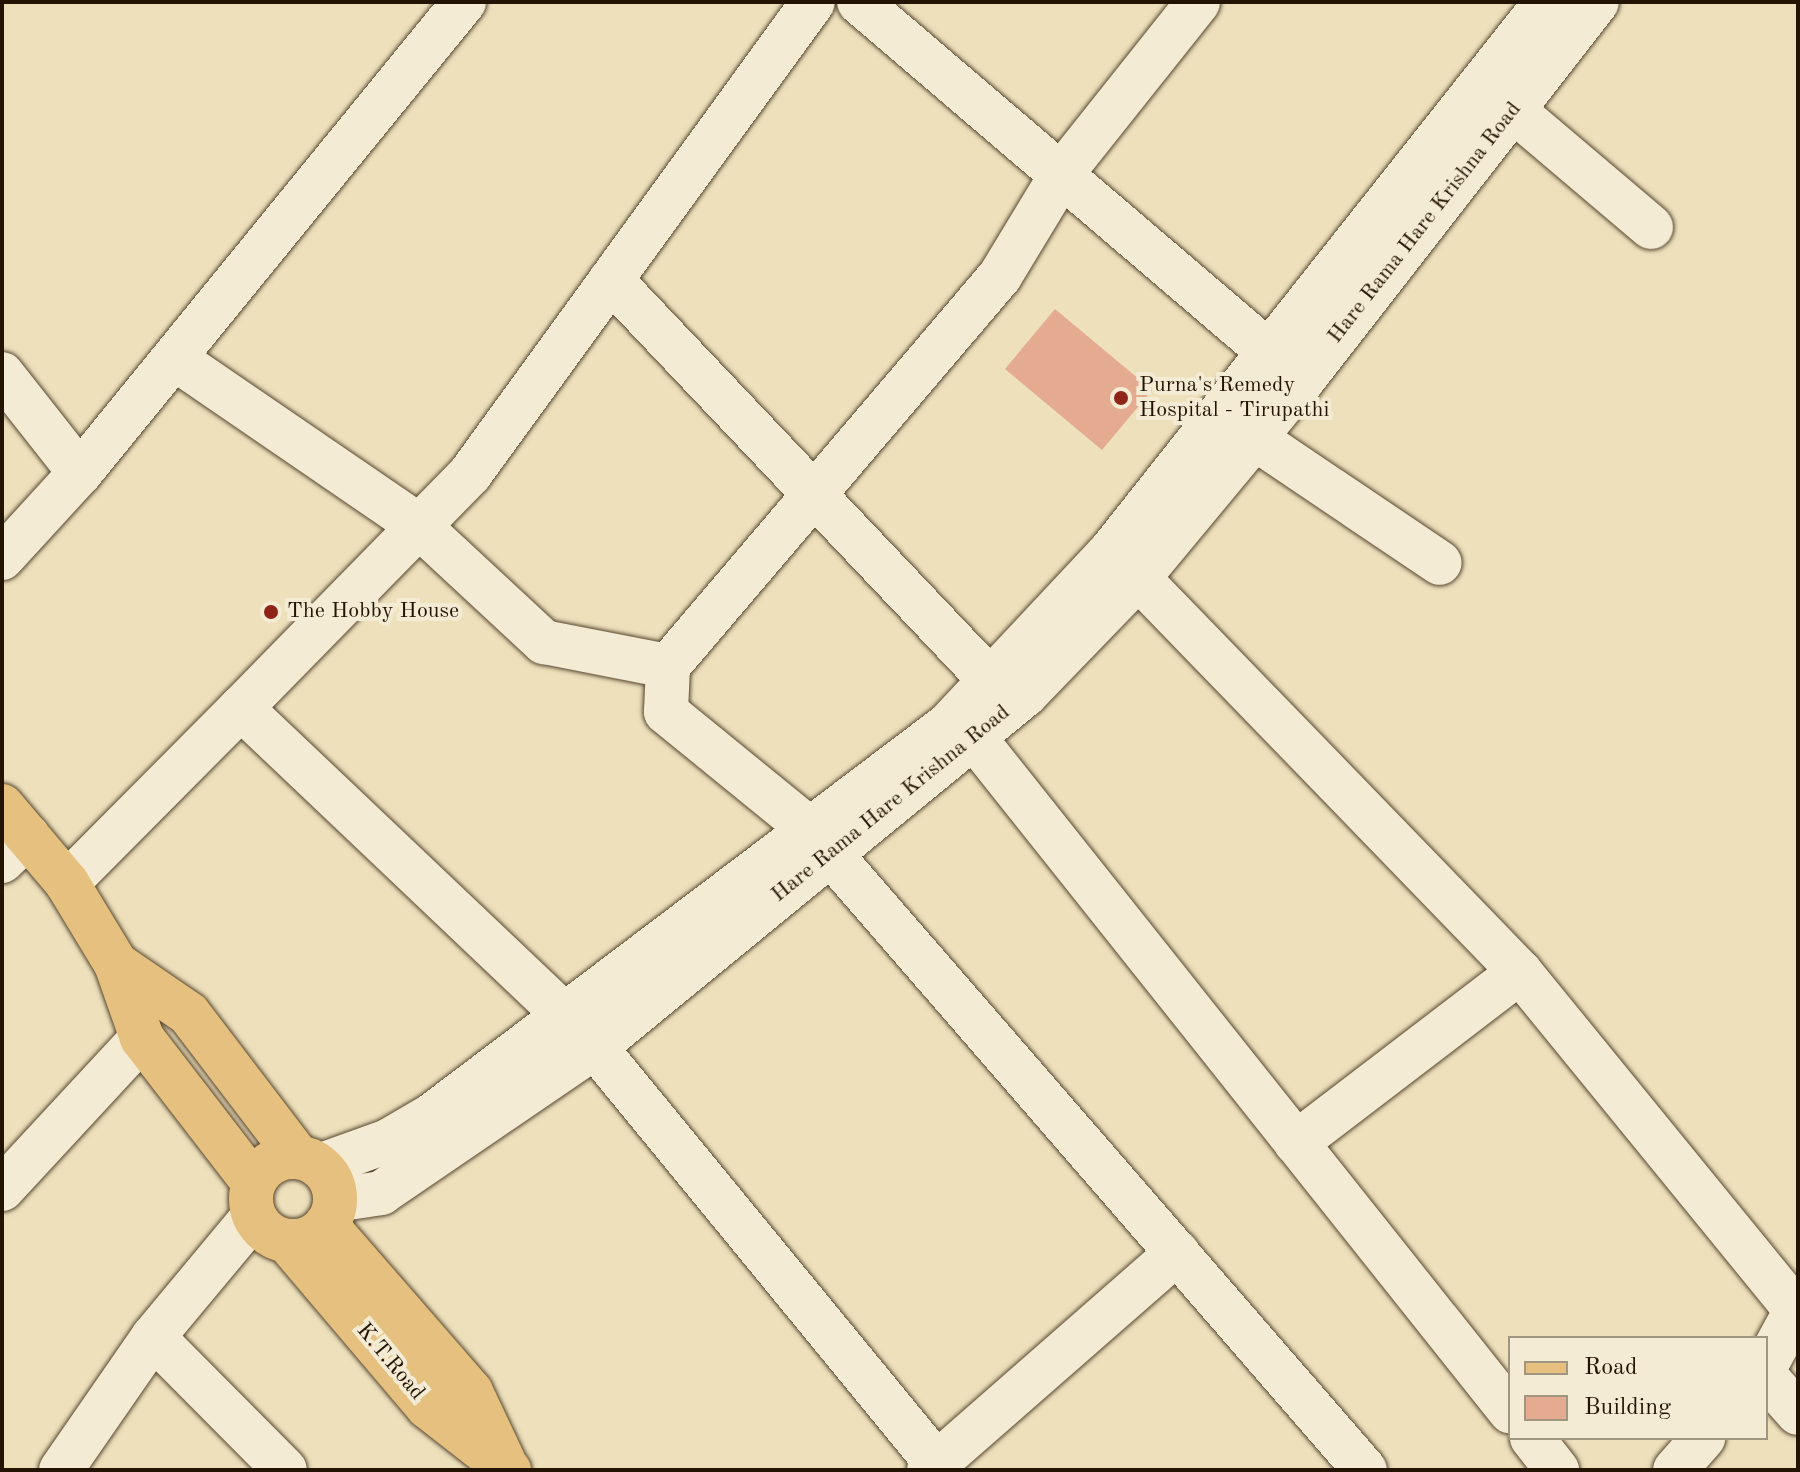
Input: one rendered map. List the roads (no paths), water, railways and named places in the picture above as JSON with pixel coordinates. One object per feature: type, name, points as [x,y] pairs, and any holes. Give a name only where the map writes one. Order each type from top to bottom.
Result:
[{"type":"main road","name":"K.T.Road","points":[[11,834],[67,883],[116,964],[142,1038],[296,1198]]},
{"type":"main road","name":"K.T.Road","points":[[116,964],[189,1014],[296,1198],[428,1407],[508,1469]]},
{"type":"street","points":[[2,558],[80,473],[464,2]]},
{"type":"street","points":[[67,883],[470,474],[813,2]]},
{"type":"street","points":[[859,2],[1063,172],[1287,368]]},
{"type":"street","points":[[1198,2],[1063,172],[1000,276],[668,666],[666,712],[819,840],[1365,1470]]},
{"type":"street","name":"Hare Rama Hare Krishna Road","points":[[296,1198],[381,1193],[595,1047],[948,725],[990,680],[1126,564],[1253,437],[1287,368],[1546,2]]},
{"type":"street","name":"Hare Rama Hare Krishna Road","points":[[296,1198],[431,1116],[564,1014],[819,840],[976,740],[1287,368],[1513,110],[1597,2]]},
{"type":"street","points":[[1513,110],[1651,227]]},
{"type":"street","points":[[611,280],[990,680]]},
{"type":"street","points":[[174,358],[419,526],[544,642],[668,666]]},
{"type":"street","points":[[2,374],[80,473]]},
{"type":"street","points":[[1253,437],[1440,563]]},
{"type":"street","points":[[1126,564],[1520,972],[1796,1310],[1768,1361]]},
{"type":"street","points":[[241,708],[564,1014]]},
{"type":"street","points":[[976,740],[1508,1408]]},
{"type":"street","points":[[1296,1143],[1520,972]]},
{"type":"street","points":[[2,1189],[142,1038]]},
{"type":"street","points":[[595,1047],[936,1468],[1177,1253]]},
{"type":"street","points":[[61,1470],[153,1337],[296,1198]]},
{"type":"street","points":[[153,1337],[277,1467]]},
{"type":"street","points":[[1768,1379],[1798,1413]]},
{"type":"street","points":[[1534,1440],[1557,1470]]},
{"type":"street","points":[[1675,1470],[1701,1440]]},
{"type":"place","name":"Purna's Remedy Hospital - Tirupathi","points":[[1121,398]]},
{"type":"place","name":"The Hobby House","points":[[271,612]]}]
